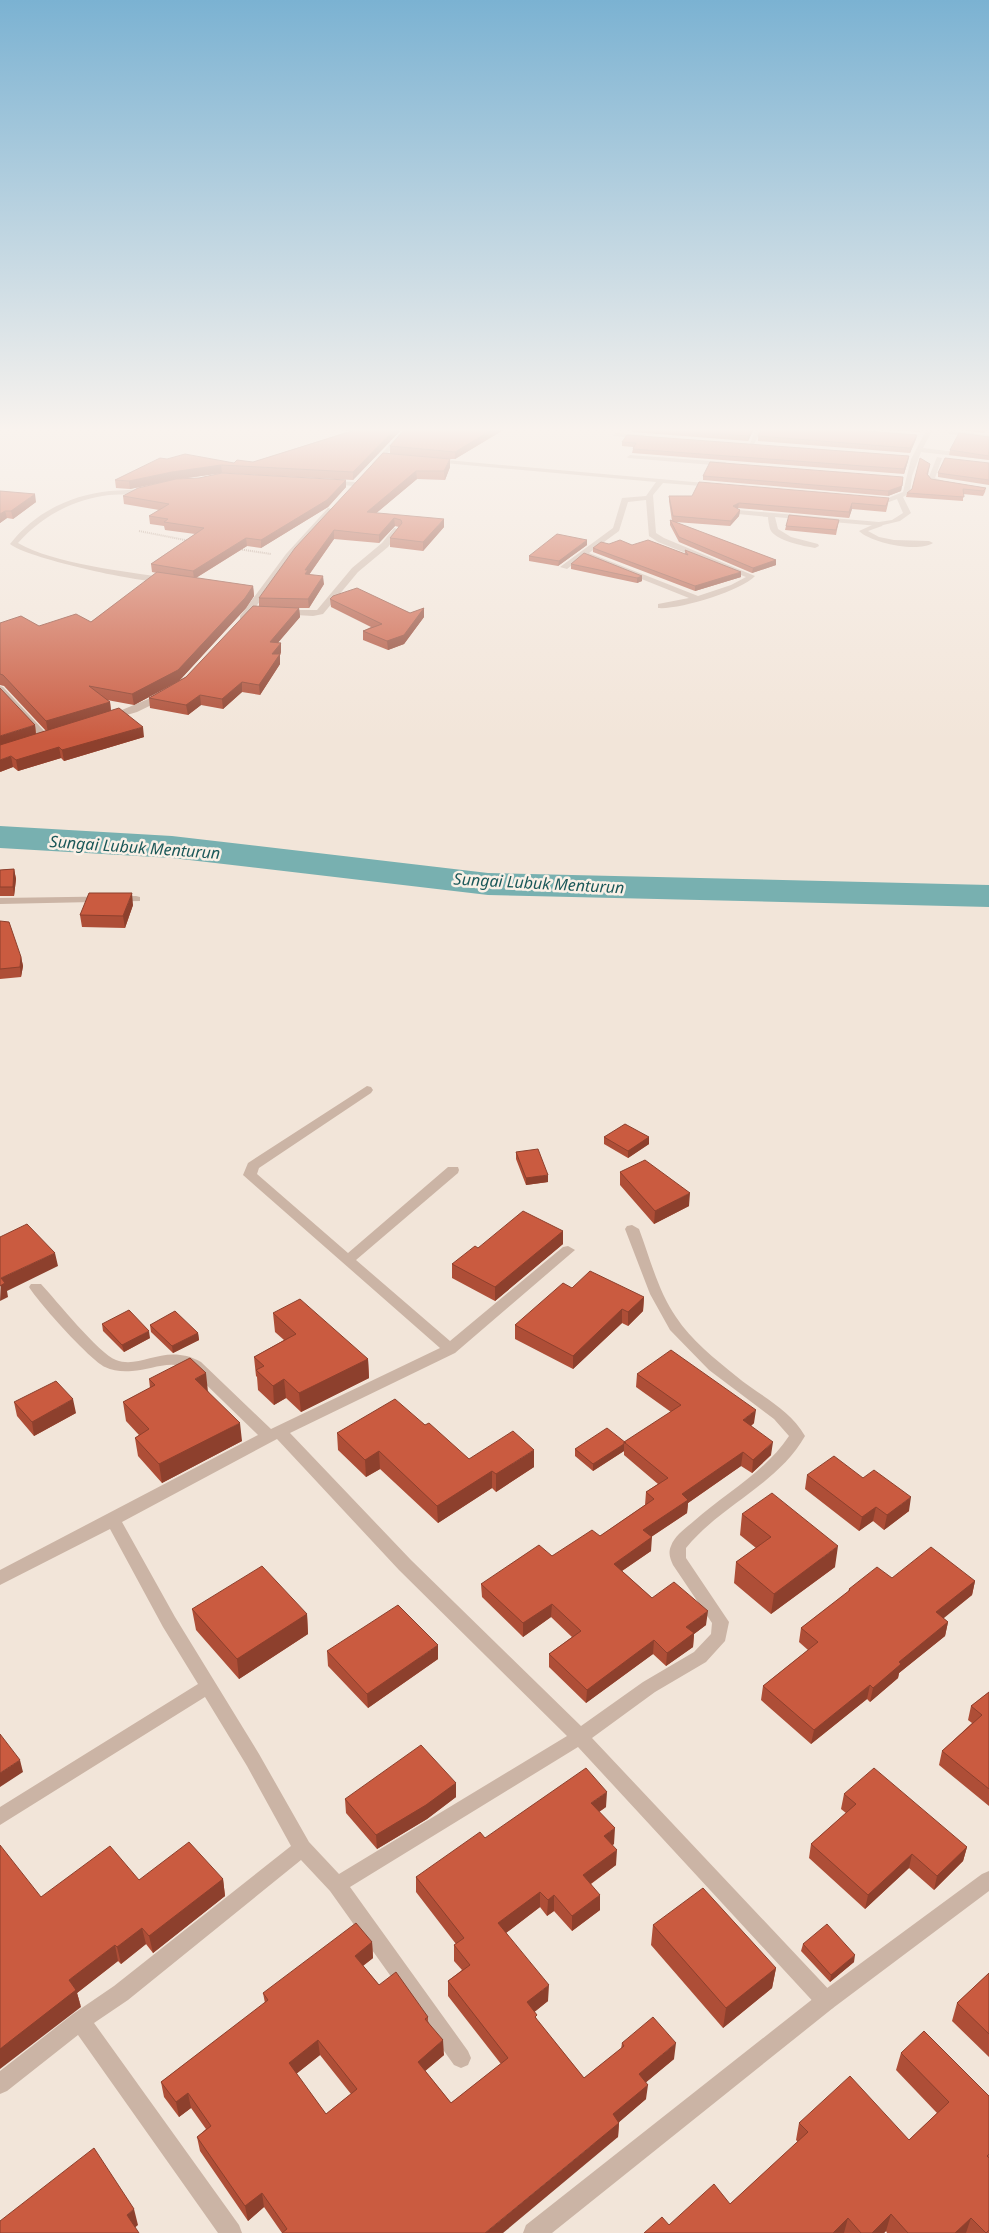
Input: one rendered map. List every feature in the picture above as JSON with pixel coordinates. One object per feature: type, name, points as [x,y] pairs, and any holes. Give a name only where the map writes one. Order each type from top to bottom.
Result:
[{"type":"street","points":[[22,533],[14,544],[24,551],[172,581]]},
{"type":"street","points":[[236,625],[254,611],[261,593],[289,556],[310,533]]},
{"type":"street","points":[[277,612],[313,614],[320,612],[355,570],[385,545],[394,533]]},
{"type":"street","points":[[564,567],[610,533]]},
{"type":"street","points":[[652,533],[661,540],[751,576],[746,582],[697,598],[661,606]]},
{"type":"street","points":[[778,533],[793,541],[814,546]]},
{"type":"street","points":[[868,533],[894,543],[928,543]]},
{"type":"street","points":[[584,553],[697,598]]},
{"type":"street","points":[[252,592],[261,593]]},
{"type":"street","points":[[98,721],[134,710],[176,689]]},
{"type":"street","points":[[0,690],[45,737]]},
{"type":"street","points":[[0,901],[136,899]]},
{"type":"street","points":[[367,1090],[253,1166],[250,1175],[450,1349]]},
{"type":"street","points":[[348,1260],[453,1170]]},
{"type":"street","points":[[337,1885],[580,1737],[649,1687],[700,1656],[719,1636],[721,1622],[679,1560],[677,1556],[680,1545],[708,1517],[775,1463],[797,1436],[788,1422],[739,1387],[699,1352],[674,1325],[658,1295],[632,1229]]},
{"type":"street","points":[[0,1578],[274,1434],[450,1349],[568,1250]]},
{"type":"street","points":[[36,1287],[105,1361],[121,1366],[184,1358],[196,1366],[274,1434],[580,1737],[826,2001]]},
{"type":"street","points":[[113,1520],[169,1622],[209,1686],[302,1848],[337,1885],[461,2058]]},
{"type":"street","points":[[0,1817],[209,1686]]},
{"type":"street","points":[[0,2084],[80,2021],[121,1993],[302,1848]]},
{"type":"street","points":[[534,2233],[826,2001],[989,1880]]},
{"type":"street","points":[[80,2021],[231,2233]]},
{"type":"path","points":[[153,533],[193,542]]},
{"type":"path","points":[[231,548],[289,556]]},
{"type":"building","points":[[196,533],[272,533],[261,540],[246,538],[193,571],[151,564]]},
{"type":"building","points":[[309,533],[332,533],[305,570],[308,570],[305,574],[323,576],[308,599],[259,598],[295,548]]},
{"type":"building","points":[[363,533],[381,533],[379,535]]},
{"type":"building","points":[[394,533],[431,533],[423,542],[390,538]]},
{"type":"building","points":[[677,533],[705,533],[776,560],[753,568],[679,537]]},
{"type":"building","points":[[557,534],[587,540],[559,561],[529,556]]},
{"type":"building","points":[[620,540],[632,545],[648,540],[688,555],[685,550],[741,572],[695,586],[593,548],[601,542],[609,544]]},
{"type":"building","points":[[584,553],[642,576],[637,578],[571,564]]},
{"type":"building","points":[[157,572],[253,586],[245,598],[178,670],[132,694],[89,686],[110,702],[46,721],[0,674],[0,623],[21,616],[39,626],[76,614],[91,622]]},
{"type":"building","points":[[357,588],[410,613],[424,608],[404,635],[387,641],[363,631],[382,624],[330,599],[333,596]]},
{"type":"building","points":[[253,606],[299,608],[270,642],[281,643],[272,654],[280,654],[259,685],[242,682],[222,699],[200,695],[186,705],[149,698],[186,677]]},
{"type":"building","points":[[0,688],[35,725],[0,736]]},
{"type":"building","points":[[119,708],[143,727],[62,750],[59,747],[16,760],[11,756],[0,760],[0,745]]},
{"type":"building","points":[[14,869],[13,887],[0,887],[0,870]]},
{"type":"building","points":[[89,893],[132,893],[123,916],[80,915]]},
{"type":"building","points":[[0,921],[9,922],[21,957],[20,967],[0,969]]},
{"type":"building","points":[[625,1124],[649,1137],[628,1151],[604,1137]]},
{"type":"building","points":[[538,1149],[548,1175],[526,1178],[516,1152]]},
{"type":"building","points":[[645,1160],[690,1193],[655,1211],[620,1172]]},
{"type":"building","points":[[523,1211],[563,1231],[495,1287],[452,1264],[475,1246],[478,1248]]},
{"type":"building","points":[[27,1224],[55,1253],[1,1278],[5,1283],[0,1286],[0,1237]]},
{"type":"building","points":[[590,1271],[644,1297],[628,1312],[622,1309],[573,1356],[515,1325],[563,1283],[572,1288]]},
{"type":"building","points":[[300,1299],[368,1359],[299,1393],[284,1379],[273,1386],[256,1370],[264,1366],[254,1357],[296,1334],[273,1313]]},
{"type":"building","points":[[129,1310],[149,1331],[122,1345],[102,1324]]},
{"type":"building","points":[[175,1311],[198,1333],[172,1346],[150,1325]]},
{"type":"building","points":[[671,1350],[756,1410],[743,1420],[773,1442],[753,1460],[743,1452],[682,1494],[688,1500],[643,1530],[652,1537],[614,1564],[652,1598],[674,1582],[708,1611],[686,1627],[694,1633],[667,1653],[654,1640],[587,1690],[549,1654],[581,1631],[552,1604],[523,1623],[481,1584],[539,1545],[552,1556],[592,1530],[600,1536],[654,1499],[646,1492],[668,1478],[624,1442],[681,1405],[637,1374]]},
{"type":"building","points":[[190,1358],[206,1373],[195,1379],[240,1423],[159,1464],[135,1438],[149,1429],[123,1402],[155,1385],[149,1379]]},
{"type":"building","points":[[56,1381],[73,1399],[32,1422],[14,1402]]},
{"type":"building","points":[[395,1399],[425,1425],[429,1423],[469,1459],[513,1431],[534,1450],[496,1474],[492,1471],[437,1506],[379,1451],[365,1460],[337,1433]]},
{"type":"building","points":[[607,1428],[626,1443],[624,1442],[624,1444],[593,1464],[575,1449]]},
{"type":"building","points":[[834,1456],[863,1478],[874,1470],[911,1497],[887,1515],[876,1507],[862,1517],[807,1475]]},
{"type":"building","points":[[772,1493],[838,1546],[774,1594],[736,1562],[771,1537],[742,1514]]},
{"type":"building","points":[[931,1547],[975,1581],[936,1612],[948,1622],[899,1662],[901,1664],[873,1688],[870,1685],[814,1730],[763,1686],[818,1642],[801,1628],[877,1567],[892,1578]]},
{"type":"building","points":[[262,1566],[307,1614],[237,1659],[192,1609]]},
{"type":"building","points":[[398,1605],[438,1645],[367,1694],[327,1651]]},
{"type":"building","points":[[989,1692],[989,1789],[942,1751],[982,1715],[971,1706]]},
{"type":"building","points":[[0,1734],[20,1760],[0,1773]]},
{"type":"building","points":[[421,1745],[456,1783],[426,1805],[376,1835],[345,1799]]},
{"type":"building","points":[[586,1768],[607,1792],[591,1803],[615,1828],[604,1836],[617,1850],[583,1875],[600,1895],[572,1916],[554,1895],[548,1900],[540,1892],[498,1923],[549,1985],[527,2002],[537,2015],[535,2017],[584,2078],[624,2046],[622,2043],[653,2017],[676,2043],[639,2074],[648,2085],[613,2114],[619,2123],[485,2233],[282,2233],[287,2229],[262,2193],[245,2206],[197,2137],[211,2126],[188,2093],[176,2102],[161,2082],[268,2000],[263,1993],[356,1923],[372,1942],[355,1956],[379,1985],[396,1972],[428,2017],[425,2019],[443,2040],[418,2062],[451,2103],[508,2058],[448,1981],[470,1965],[454,1945],[464,1938],[416,1877],[480,1832],[485,1838]],"holes":[[[318,2040],[357,2089],[326,2114],[289,2063]]]},
{"type":"building","points":[[874,1768],[967,1847],[937,1876],[912,1854],[868,1895],[811,1844],[856,1804],[844,1794]]},
{"type":"building","points":[[189,1842],[223,1879],[149,1936],[142,1928],[117,1947],[115,1945],[69,1980],[76,1990],[0,2049],[0,1845],[41,1897],[110,1846],[139,1880]]},
{"type":"building","points":[[703,1888],[776,1968],[726,2008],[653,1925]]},
{"type":"building","points":[[827,1924],[855,1955],[831,1975],[803,1944]]},
{"type":"building","points":[[989,1973],[989,2034],[957,2003]]},
{"type":"building","points":[[924,2031],[989,2096],[989,2154],[987,2156],[989,2158],[989,2230],[986,2233],[971,2218],[955,2233],[908,2233],[891,2214],[872,2233],[861,2233],[848,2218],[833,2233],[644,2233],[662,2217],[669,2225],[714,2184],[730,2204],[808,2132],[799,2123],[850,2076],[909,2140],[949,2102],[901,2053]]},
{"type":"building","points":[[94,2148],[134,2209],[127,2215],[139,2233],[0,2233],[0,2221]]},
{"type":"waterway","name":"Sungai Lubuk Menturun","points":[[0,837],[172,847],[488,884],[989,896]]}]
